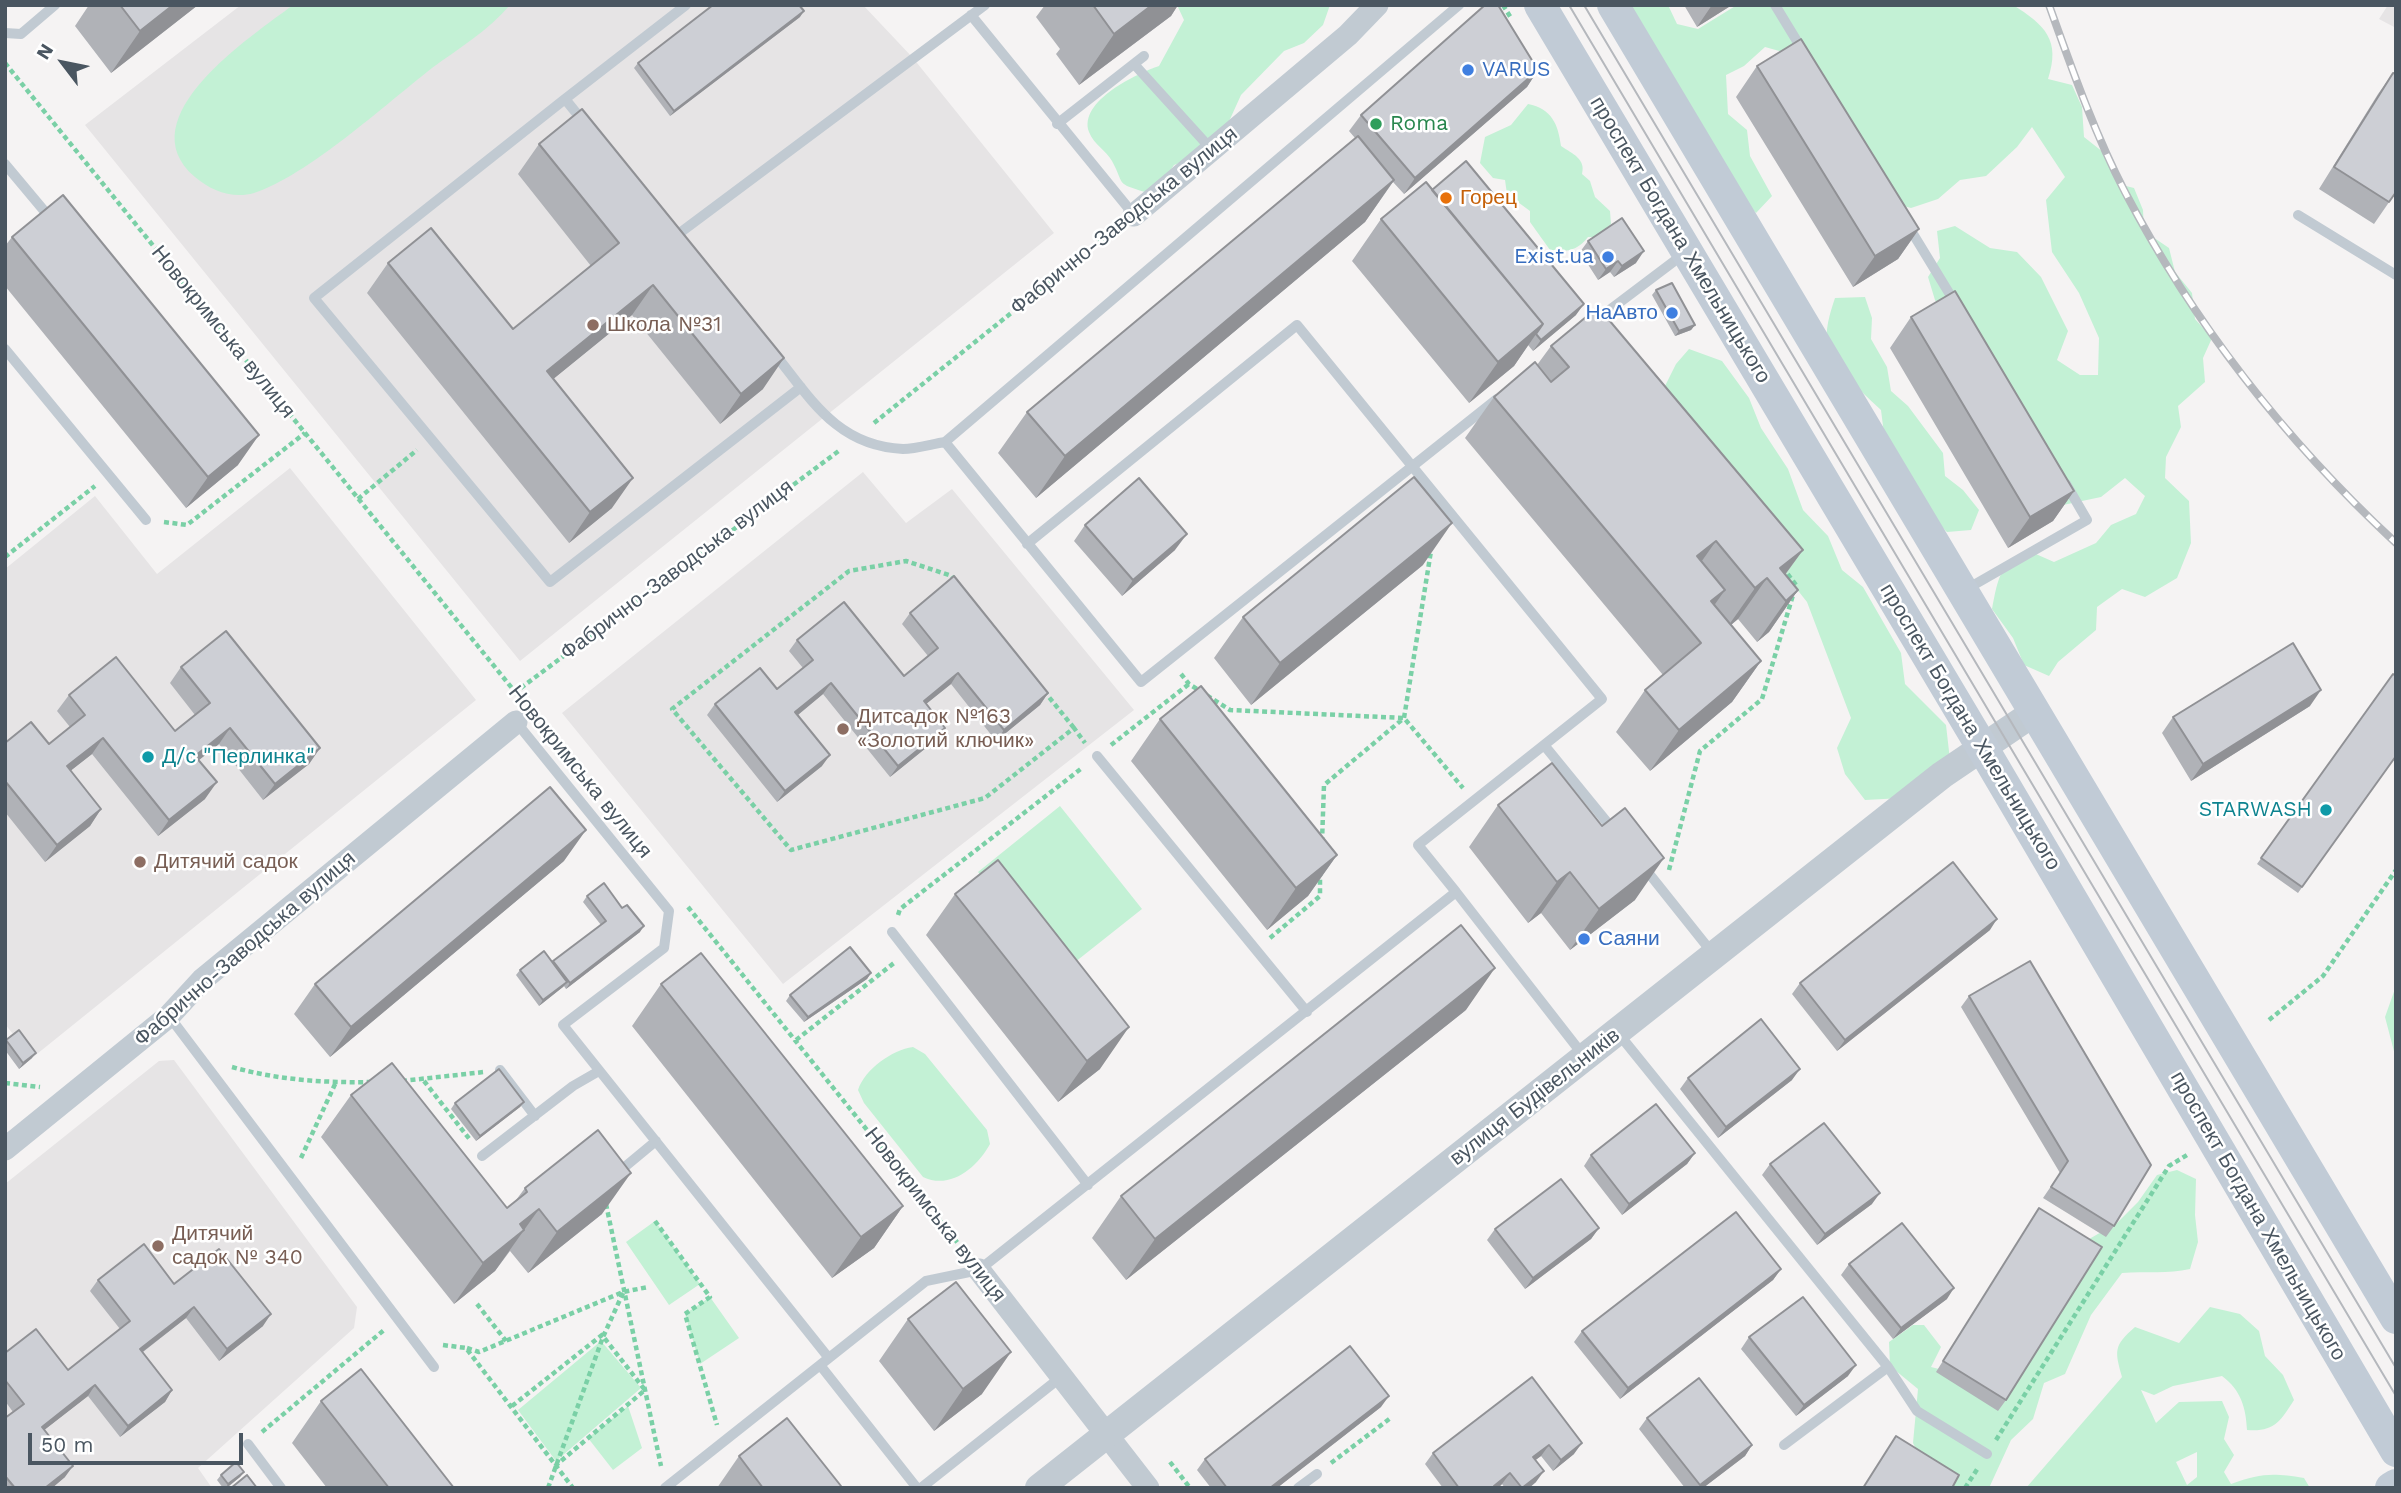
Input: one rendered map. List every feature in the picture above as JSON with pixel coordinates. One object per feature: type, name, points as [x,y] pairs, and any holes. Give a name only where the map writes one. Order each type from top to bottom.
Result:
[{"type":"main road","name":"проспект Богдана Хмельницького","points":[[1540,5],[1982,747],[2396,1451]]},
{"type":"main road","points":[[1613,5],[2396,1318]]},
{"type":"street","name":"Фабрично-Заводська вулиця","points":[[1134,215],[1348,35],[1377,5]]},
{"type":"street","name":"Фабрично-Заводська вулиця","points":[[5,1149],[169,1016],[202,980],[519,712]]},
{"type":"street","name":"вулиця Будівельників","points":[[1039,1488],[1715,955],[1982,747],[2035,712]]},
{"type":"street","name":"Новокримська вулиця","points":[[979,1270],[1148,1488]]},
{"type":"lane","points":[[5,33],[21,34],[55,5]]},
{"type":"lane","points":[[686,5],[314,298],[550,582],[801,387]]},
{"type":"lane","points":[[677,235],[985,5]]},
{"type":"lane","points":[[768,346],[824,417],[855,438],[903,449],[945,442],[1459,5]]},
{"type":"lane","points":[[1774,5],[1810,64]]},
{"type":"lane","points":[[971,15],[1057,124],[1134,215]]},
{"type":"lane","points":[[1057,124],[1144,56]]},
{"type":"lane","points":[[1134,64],[1213,151]]},
{"type":"lane","points":[[565,99],[591,131]]},
{"type":"lane","points":[[5,164],[56,225]]},
{"type":"lane","points":[[2298,215],[2396,275]]},
{"type":"lane","points":[[1903,216],[1966,321]]},
{"type":"lane","points":[[668,225],[685,245]]},
{"type":"lane","points":[[1582,331],[1664,266],[1688,252]]},
{"type":"lane","points":[[1027,544],[1297,325],[1602,699],[1418,845],[1585,1058]]},
{"type":"lane","points":[[5,349],[146,520]]},
{"type":"lane","points":[[945,442],[1141,682],[1505,392]]},
{"type":"lane","points":[[1963,592],[2087,520],[2059,473]]},
{"type":"lane","points":[[519,712],[669,911],[664,948],[563,1025],[656,1141],[919,1488],[1061,1377]]},
{"type":"lane","points":[[1544,745],[1621,839]]},
{"type":"lane","points":[[1097,757],[1307,1013]]},
{"type":"lane","points":[[1638,860],[1715,955]]},
{"type":"lane","points":[[665,1488],[926,1281],[979,1270],[1307,1013],[1455,892]]},
{"type":"lane","points":[[892,932],[1088,1185]]},
{"type":"lane","points":[[169,1016],[434,1367]]},
{"type":"lane","points":[[1617,1032],[1888,1367],[1917,1411],[1987,1454]]},
{"type":"lane","points":[[500,1070],[535,1116]]},
{"type":"lane","points":[[482,1156],[599,1071]]},
{"type":"lane","points":[[603,1185],[656,1141]]},
{"type":"lane","points":[[1784,1445],[1888,1367]]},
{"type":"lane","points":[[248,1444],[281,1488]]},
{"type":"lane","points":[[1298,1488],[1317,1474]]},
{"type":"path","name":"Новокримська вулиця","points":[[5,63],[514,691],[519,712]]},
{"type":"path","name":"Фабрично-Заводська вулиця","points":[[514,691],[855,438],[1134,215]]},
{"type":"path","points":[[146,520],[187,525],[305,433]]},
{"type":"path","points":[[358,499],[431,439]]},
{"type":"path","points":[[5,557],[110,475]]},
{"type":"path","points":[[1321,854],[1324,785],[1404,718],[1439,499]]},
{"type":"path","points":[[961,587],[952,576],[906,561],[849,571],[672,709],[791,850],[985,798],[1074,728]]},
{"type":"path","points":[[1664,891],[1700,751],[1762,699],[1796,586],[1780,564]]},
{"type":"path","points":[[1169,660],[1189,684],[1230,710],[1404,718],[1474,801]]},
{"type":"path","points":[[892,932],[900,909],[1189,684]]},
{"type":"path","points":[[1039,685],[1097,757]]},
{"type":"path","points":[[514,691],[519,712]]},
{"type":"path","points":[[1256,950],[1320,896],[1321,868]]},
{"type":"path","points":[[2269,1020],[2323,976],[2396,870]]},
{"type":"path","name":"Новокримська вулиця","points":[[686,904],[979,1270]]},
{"type":"path","points":[[796,1041],[908,952]]},
{"type":"path","points":[[399,1081],[424,1081],[500,1070]]},
{"type":"path","points":[[263,1076],[336,1082],[386,1082]]},
{"type":"path","points":[[424,1081],[482,1156]]},
{"type":"path","points":[[292,1178],[336,1082]]},
{"type":"path","points":[[5,1083],[41,1087]]},
{"type":"path","points":[[1987,1454],[2169,1167],[2213,1139]]},
{"type":"path","points":[[603,1185],[665,1488]]},
{"type":"path","points":[[654,1221],[710,1297],[685,1314],[722,1443]]},
{"type":"path","points":[[414,1342],[480,1352],[623,1292],[648,1287]]},
{"type":"path","points":[[548,1488],[603,1337],[623,1292]]},
{"type":"path","points":[[477,1304],[506,1341]]},
{"type":"path","points":[[248,1444],[397,1319]]},
{"type":"path","points":[[603,1337],[645,1390]]},
{"type":"path","points":[[512,1406],[603,1337]]},
{"type":"path","points":[[466,1348],[573,1488]]},
{"type":"path","points":[[555,1466],[645,1390]]},
{"type":"path","points":[[1317,1474],[1392,1417]]},
{"type":"path","points":[[1170,1462],[1190,1488]]},
{"type":"shaded area","name":"Школа №31","points":[[241,5],[863,5],[913,58],[1054,233],[520,661],[85,125]]},
{"type":"shaded area","points":[[2388,5],[2396,5],[2396,28],[2379,19]]},
{"type":"shaded area","name":"Дитячий садок","points":[[290,468],[476,700],[32,1058],[5,1024],[5,569],[95,496],[157,574]]},
{"type":"shaded area","name":"Дитсадок №163 «Золотий ключик»","points":[[863,472],[906,523],[952,489],[1134,710],[783,984],[562,713]]},
{"type":"shaded area","name":"Дитячий садок № 340","points":[[174,1060],[357,1307],[354,1328],[198,1468],[212,1488],[5,1488],[5,1184],[159,1061]]},
{"type":"green space","points":[[293,5],[510,5],[483,31],[432,68],[346,138],[298,171],[275,184],[246,195],[215,190],[195,177],[178,154],[175,130],[185,105],[203,80],[226,57]]},
{"type":"green space","points":[[1177,5],[1330,5],[1323,25],[1304,43],[1284,51],[1241,95],[1226,128],[1187,160],[1174,165],[1163,182],[1145,192],[1122,182],[1109,157],[1091,137],[1088,121],[1092,110],[1112,90],[1159,66],[1184,20]]},
{"type":"green space","points":[[1627,5],[1668,5],[1677,24],[1698,29],[1737,5],[2013,5],[2042,27],[2053,54],[2048,79],[2072,85],[2082,107],[2084,137],[2108,156],[2118,184],[2134,188],[2143,210],[2144,231],[2169,248],[2175,272],[2192,293],[2195,319],[2212,338],[2203,358],[2205,382],[2178,406],[2181,427],[2166,457],[2165,478],[2189,501],[2191,543],[2177,578],[2145,597],[2122,589],[2097,607],[2096,630],[2058,662],[2049,676],[2024,665],[2013,638],[1992,609],[2001,573],[2011,561],[2029,551],[2054,562],[2096,543],[2111,525],[2136,514],[2145,496],[2125,478],[2101,497],[2063,505],[1935,300],[1928,277],[1940,258],[1937,231],[1955,226],[1990,248],[2017,252],[2041,277],[2068,331],[2057,360],[2080,375],[2098,375],[2099,338],[2079,293],[2052,252],[2046,200],[2065,177],[2032,127],[2017,147],[1986,176],[1960,180],[1938,199],[1911,208],[1874,198],[1790,54],[1765,47],[1744,66],[1726,75],[1728,114],[1747,130],[1750,156],[1772,196],[1756,213],[1736,192]]},
{"type":"green space","points":[[1528,104],[1543,110],[1556,124],[1561,146],[1580,161],[1582,174],[1590,181],[1595,197],[1610,211],[1611,224],[1596,237],[1588,237],[1571,249],[1550,250],[1530,222],[1530,211],[1507,194],[1505,180],[1493,178],[1480,163],[1485,137],[1511,125]]},
{"type":"green space","points":[[1865,297],[1872,318],[1871,339],[1887,367],[1891,391],[1908,406],[1943,453],[1945,476],[1963,490],[1979,510],[1971,530],[1947,532],[1931,517],[1884,434],[1881,410],[1851,381],[1831,355],[1827,335],[1835,298]]},
{"type":"green space","points":[[1689,349],[1722,361],[1749,398],[1761,428],[1788,469],[1803,510],[1828,536],[1842,570],[1863,587],[1901,653],[1905,684],[1946,725],[1950,760],[1902,798],[1865,800],[1845,774],[1837,748],[1851,718],[1807,602],[1788,578],[1775,550],[1659,398],[1676,364]]},
{"type":"green space","points":[[1060,806],[1142,909],[1060,974],[978,872]]},
{"type":"green space","points":[[2396,986],[2396,1059],[2385,1017]]},
{"type":"green space","points":[[913,1047],[925,1054],[987,1130],[990,1144],[984,1153],[970,1168],[953,1179],[943,1181],[923,1177],[864,1103],[858,1090],[867,1075],[880,1062]]},
{"type":"green space","points":[[2177,1170],[2196,1179],[2195,1215],[2198,1242],[2190,1269],[2122,1273],[2091,1315],[2065,1374],[2044,1383],[2033,1419],[2011,1440],[1989,1488],[1922,1488],[1921,1459],[1913,1443],[1918,1389],[1890,1366],[1889,1342],[1913,1325],[1924,1325],[1941,1347],[1931,1367],[1955,1373],[2077,1246],[2117,1223],[2138,1202],[2157,1175]]},
{"type":"green space","points":[[655,1221],[700,1284],[669,1305],[626,1242]]},
{"type":"green space","points":[[710,1297],[739,1338],[700,1364],[685,1314]]},
{"type":"green space","points":[[2210,1307],[2240,1314],[2259,1331],[2265,1356],[2283,1375],[2294,1400],[2275,1424],[2264,1429],[2247,1430],[2241,1400],[2234,1387],[2222,1376],[2173,1386],[2154,1395],[2141,1390],[2156,1423],[2179,1402],[2222,1401],[2229,1417],[2224,1439],[2234,1455],[2224,1472],[2231,1484],[2259,1476],[2275,1475],[2304,1478],[2310,1488],[2026,1488],[2122,1377],[2117,1355],[2119,1344],[2135,1327],[2179,1343]],"holes":[[[2197,1452],[2197,1477],[2187,1485],[2176,1462]]]},
{"type":"green space","points":[[601,1341],[641,1388],[556,1461],[518,1410]]},
{"type":"green space","points":[[628,1406],[642,1448],[613,1470],[588,1438]]},
{"type":"building","points":[[120,5],[173,5],[140,31]]},
{"type":"building","points":[[713,5],[799,5],[804,11],[674,111],[638,63]]},
{"type":"building","points":[[1093,5],[1152,5],[1114,34]]},
{"type":"building","points":[[1485,5],[1498,5],[1538,70],[1415,178],[1361,115]]},
{"type":"building","points":[[1801,39],[1919,229],[1875,256],[1757,66]]},
{"type":"building","points":[[2393,73],[2396,74],[2396,192],[2389,202],[2334,167]]},
{"type":"building","points":[[582,109],[784,358],[741,394],[653,285],[547,371],[633,478],[590,512],[388,263],[431,228],[513,329],[619,243],[539,144]]},
{"type":"building","points":[[1358,136],[1394,180],[1065,456],[1027,412]]},
{"type":"building","points":[[1466,161],[1584,304],[1541,340],[1536,334],[1543,324],[1432,190]]},
{"type":"building","points":[[1426,182],[1543,324],[1498,362],[1381,219]]},
{"type":"building","points":[[63,195],[259,435],[208,477],[12,237]]},
{"type":"building","points":[[1622,218],[1644,251],[1622,266],[1618,261],[1606,269],[1588,241]]},
{"type":"building","name":"НаАвто","points":[[1672,283],[1695,325],[1679,331],[1656,290]]},
{"type":"building","points":[[1955,291],[2074,491],[2030,517],[1911,317]]},
{"type":"building","points":[[1598,307],[1803,550],[1780,568],[1798,590],[1786,601],[1767,578],[1755,588],[1716,541],[1697,556],[1725,590],[1711,601],[1761,661],[1679,730],[1645,690],[1701,643],[1494,397],[1535,362],[1551,382],[1569,367],[1551,346]]},
{"type":"building","points":[[1414,477],[1452,523],[1280,663],[1243,617]]},
{"type":"building","points":[[1139,478],[1187,534],[1133,580],[1085,525]]},
{"type":"building","points":[[954,576],[1048,693],[1004,730],[958,673],[924,701],[945,728],[898,766],[831,683],[795,712],[830,755],[785,791],[715,704],[760,668],[777,689],[813,660],[797,640],[844,602],[904,676],[938,648],[910,613]]},
{"type":"building","name":"Д/с \"Перлинка\"","points":[[226,631],[320,748],[275,784],[230,728],[195,756],[217,782],[169,820],[103,738],[67,766],[101,809],[57,845],[5,781],[5,743],[31,722],[49,744],[85,715],[69,695],[116,657],[175,731],[210,703],[181,667]]},
{"type":"building","points":[[2293,643],[2321,690],[2203,764],[2173,717]]},
{"type":"building","name":"STARWASH","points":[[2393,674],[2396,676],[2396,756],[2302,887],[2261,858]]},
{"type":"building","points":[[1201,686],[1337,855],[1296,888],[1160,719]]},
{"type":"building","points":[[1552,763],[1602,826],[1625,808],[1664,858],[1599,909],[1570,872],[1557,882],[1498,805]]},
{"type":"building","points":[[550,787],[586,830],[351,1027],[315,984]]},
{"type":"building","points":[[998,860],[1129,1027],[1087,1061],[955,894]]},
{"type":"building","points":[[1953,862],[1997,919],[1845,1040],[1800,983]]},
{"type":"building","points":[[604,883],[622,908],[627,905],[644,926],[570,983],[553,961],[606,921],[587,896]]},
{"type":"building","points":[[1461,925],[1495,968],[1155,1239],[1121,1196]]},
{"type":"building","points":[[850,947],[871,973],[808,1017],[790,995]]},
{"type":"building","points":[[544,951],[567,982],[543,1000],[520,970]]},
{"type":"building","points":[[701,953],[903,1206],[861,1237],[661,984]]},
{"type":"building","points":[[2030,961],[2151,1165],[2114,1226],[2051,1187],[2068,1161],[1969,996]]},
{"type":"building","points":[[1761,1019],[1800,1069],[1726,1127],[1688,1078]]},
{"type":"building","points":[[19,1030],[36,1053],[23,1063],[6,1040]]},
{"type":"building","points":[[392,1063],[507,1208],[527,1192],[525,1188],[598,1130],[631,1173],[557,1232],[539,1209],[520,1224],[524,1230],[483,1263],[351,1095]]},
{"type":"building","points":[[499,1069],[524,1102],[480,1136],[455,1103]]},
{"type":"building","points":[[1656,1104],[1695,1153],[1629,1204],[1591,1155]]},
{"type":"building","points":[[1824,1123],[1880,1193],[1825,1234],[1770,1164]]},
{"type":"building","points":[[1561,1179],[1599,1228],[1533,1278],[1495,1229]]},
{"type":"building","points":[[2039,1208],[2102,1247],[2006,1400],[1943,1361]]},
{"type":"building","points":[[1736,1212],[1781,1269],[1628,1388],[1582,1331]]},
{"type":"building","points":[[1902,1223],[1954,1288],[1901,1328],[1849,1264]]},
{"type":"building","points":[[144,1244],[174,1284],[219,1249],[271,1314],[227,1349],[194,1307],[140,1349],[172,1390],[128,1426],[95,1385],[42,1427],[73,1466],[45,1488],[15,1488],[5,1476],[5,1418],[24,1404],[5,1380],[5,1353],[36,1329],[68,1370],[130,1321],[98,1280]]},
{"type":"building","points":[[956,1282],[1011,1352],[963,1389],[908,1319]]},
{"type":"building","points":[[1803,1297],[1856,1365],[1804,1405],[1749,1337]]},
{"type":"building","points":[[1350,1346],[1389,1396],[1270,1488],[1227,1488],[1205,1459]]},
{"type":"building","points":[[361,1369],[454,1488],[389,1488],[321,1401]]},
{"type":"building","points":[[1532,1377],[1582,1443],[1561,1460],[1549,1445],[1533,1457],[1544,1471],[1522,1488],[1510,1473],[1494,1486],[1495,1488],[1459,1488],[1433,1453]]},
{"type":"building","points":[[1699,1378],[1752,1445],[1700,1485],[1647,1418]]},
{"type":"building","points":[[787,1418],[841,1486],[763,1488],[739,1456]]},
{"type":"building","points":[[1896,1436],[1959,1475],[1952,1488],[1863,1488]]},
{"type":"building","points":[[236,1462],[244,1472],[228,1484],[221,1475]]},
{"type":"building","points":[[247,1475],[257,1488],[231,1488]]},
{"type":"tram line","points":[[1569,5],[2396,1396]]},
{"type":"tram line","points":[[1584,5],[2396,1368]]},
{"type":"railway","points":[[2049,5],[2103,146],[2125,192],[2181,288],[2212,334],[2281,422],[2317,464],[2396,543]]},
{"type":"place","name":"VARUS","points":[[1468,70]]},
{"type":"place","name":"Roma","points":[[1376,124]]},
{"type":"place","name":"Горец","points":[[1446,198]]},
{"type":"place","name":"Exist.ua","points":[[1608,257]]},
{"type":"place","name":"НаАвто","points":[[1672,313]]},
{"type":"place","name":"Школа №31","points":[[593,325]]},
{"type":"place","name":"Дитсадок №163 «Золотий ключик»","points":[[843,729]]},
{"type":"place","name":"Д/с \"Перлинка\"","points":[[148,757]]},
{"type":"place","name":"STARWASH","points":[[2326,810]]},
{"type":"place","name":"Дитячий садок","points":[[140,862]]},
{"type":"place","name":"Саяни","points":[[1584,939]]},
{"type":"place","name":"Дитячий садок № 340","points":[[158,1246]]}]
